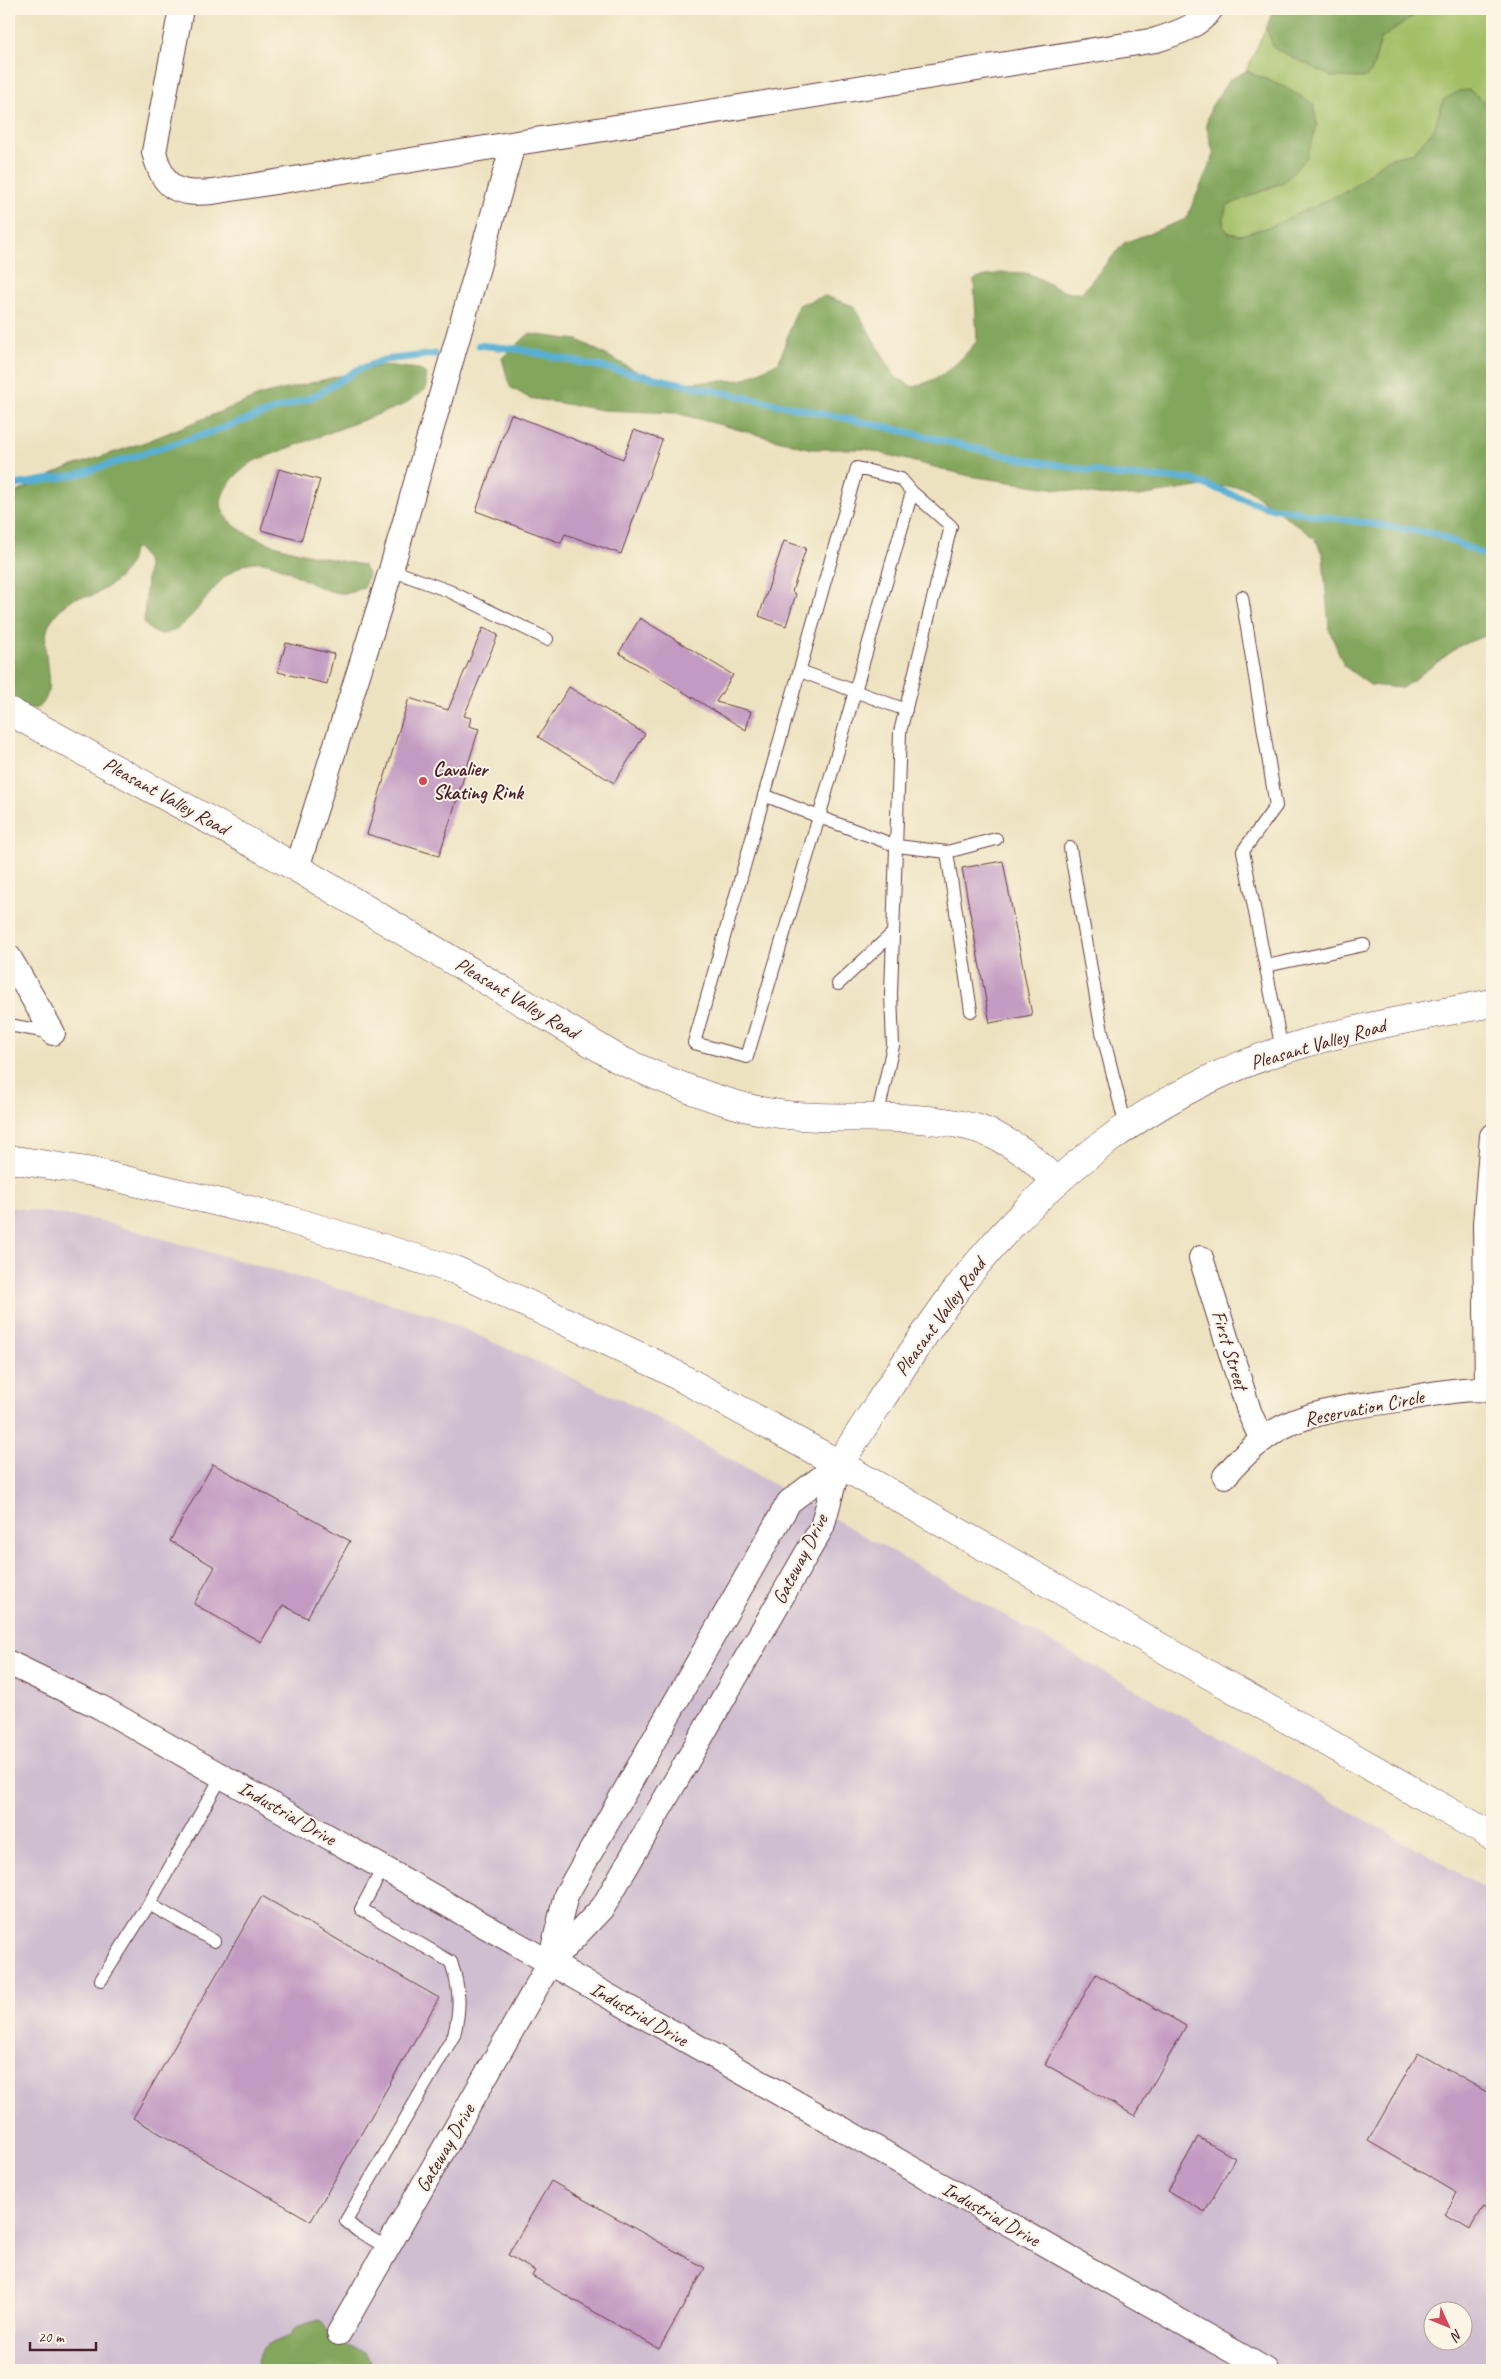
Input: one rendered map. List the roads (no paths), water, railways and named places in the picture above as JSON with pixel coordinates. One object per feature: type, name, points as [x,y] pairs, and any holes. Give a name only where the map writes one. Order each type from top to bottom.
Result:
[{"type":"street","points":[[181,9],[154,152],[159,170],[168,186],[188,194],[213,192],[513,146],[1156,40],[1180,32],[1207,15],[1211,9]]},
{"type":"street","points":[[297,868],[391,570],[513,146]]},
{"type":"street","name":"Pleasant Valley Road","points":[[9,711],[297,868],[620,1060],[669,1082],[766,1112],[807,1117],[927,1120],[972,1127],[995,1136],[1024,1152],[1056,1182]]},
{"type":"street","points":[[9,957],[53,1033]]},
{"type":"street","name":"Pleasant Valley Road","points":[[840,1464],[900,1370],[954,1293],[1007,1230],[1056,1182],[1126,1127],[1215,1077],[1282,1050],[1342,1033],[1492,1003]]},
{"type":"street","points":[[1489,1390],[1485,1224],[1492,1136]]},
{"type":"street","points":[[9,1159],[94,1172],[287,1219],[455,1270],[656,1364],[840,1464],[1492,1836]]},
{"type":"street","name":"First Street","points":[[1201,1258],[1250,1414],[1262,1440]]},
{"type":"street","name":"Reservation Circle","points":[[1225,1476],[1240,1458],[1262,1440],[1293,1422],[1349,1408],[1447,1392],[1489,1390]]},
{"type":"street","name":"Gateway Drive","points":[[550,1963],[566,1895],[789,1502],[840,1464]]},
{"type":"street","name":"Gateway Drive","points":[[339,2334],[550,1963],[603,1907],[822,1527],[840,1464]]},
{"type":"street","name":"Industrial Drive","points":[[9,1663],[100,1708],[222,1776],[1266,2370]]},
{"type":"lane","points":[[877,1118],[893,1046],[891,993],[900,732],[951,526],[912,492],[901,479],[857,468],[694,1043],[747,1057],[819,817],[912,492]]},
{"type":"lane","points":[[391,570],[448,591],[548,639]]},
{"type":"lane","points":[[1242,597],[1276,806],[1243,851],[1282,1050]]},
{"type":"lane","points":[[800,670],[906,710]]},
{"type":"lane","points":[[764,795],[897,846],[947,852],[996,839]]},
{"type":"lane","points":[[1070,848],[1102,1032],[1126,1127]]},
{"type":"lane","points":[[947,852],[971,1011]]},
{"type":"lane","points":[[838,984],[893,933]]},
{"type":"lane","points":[[1266,966],[1364,945]]},
{"type":"lane","points":[[9,1025],[53,1033]]},
{"type":"lane","points":[[101,1980],[149,1904],[222,1776]]},
{"type":"lane","points":[[383,1868],[361,1909],[451,1962],[459,1986],[458,2016],[454,2035],[346,2221],[358,2231],[388,2248]]},
{"type":"lane","points":[[149,1904],[214,1941]]},
{"type":"waterway","points":[[479,345],[517,349],[877,425],[1017,458],[1115,475],[1190,479],[1266,507],[1436,534],[1485,555],[1492,556]]},
{"type":"waterway","points":[[9,486],[76,475],[205,434],[315,396],[357,370],[384,360],[435,354]]},
{"type":"place","name":"Cavalier Skating Rink","points":[[423,781]]}]
